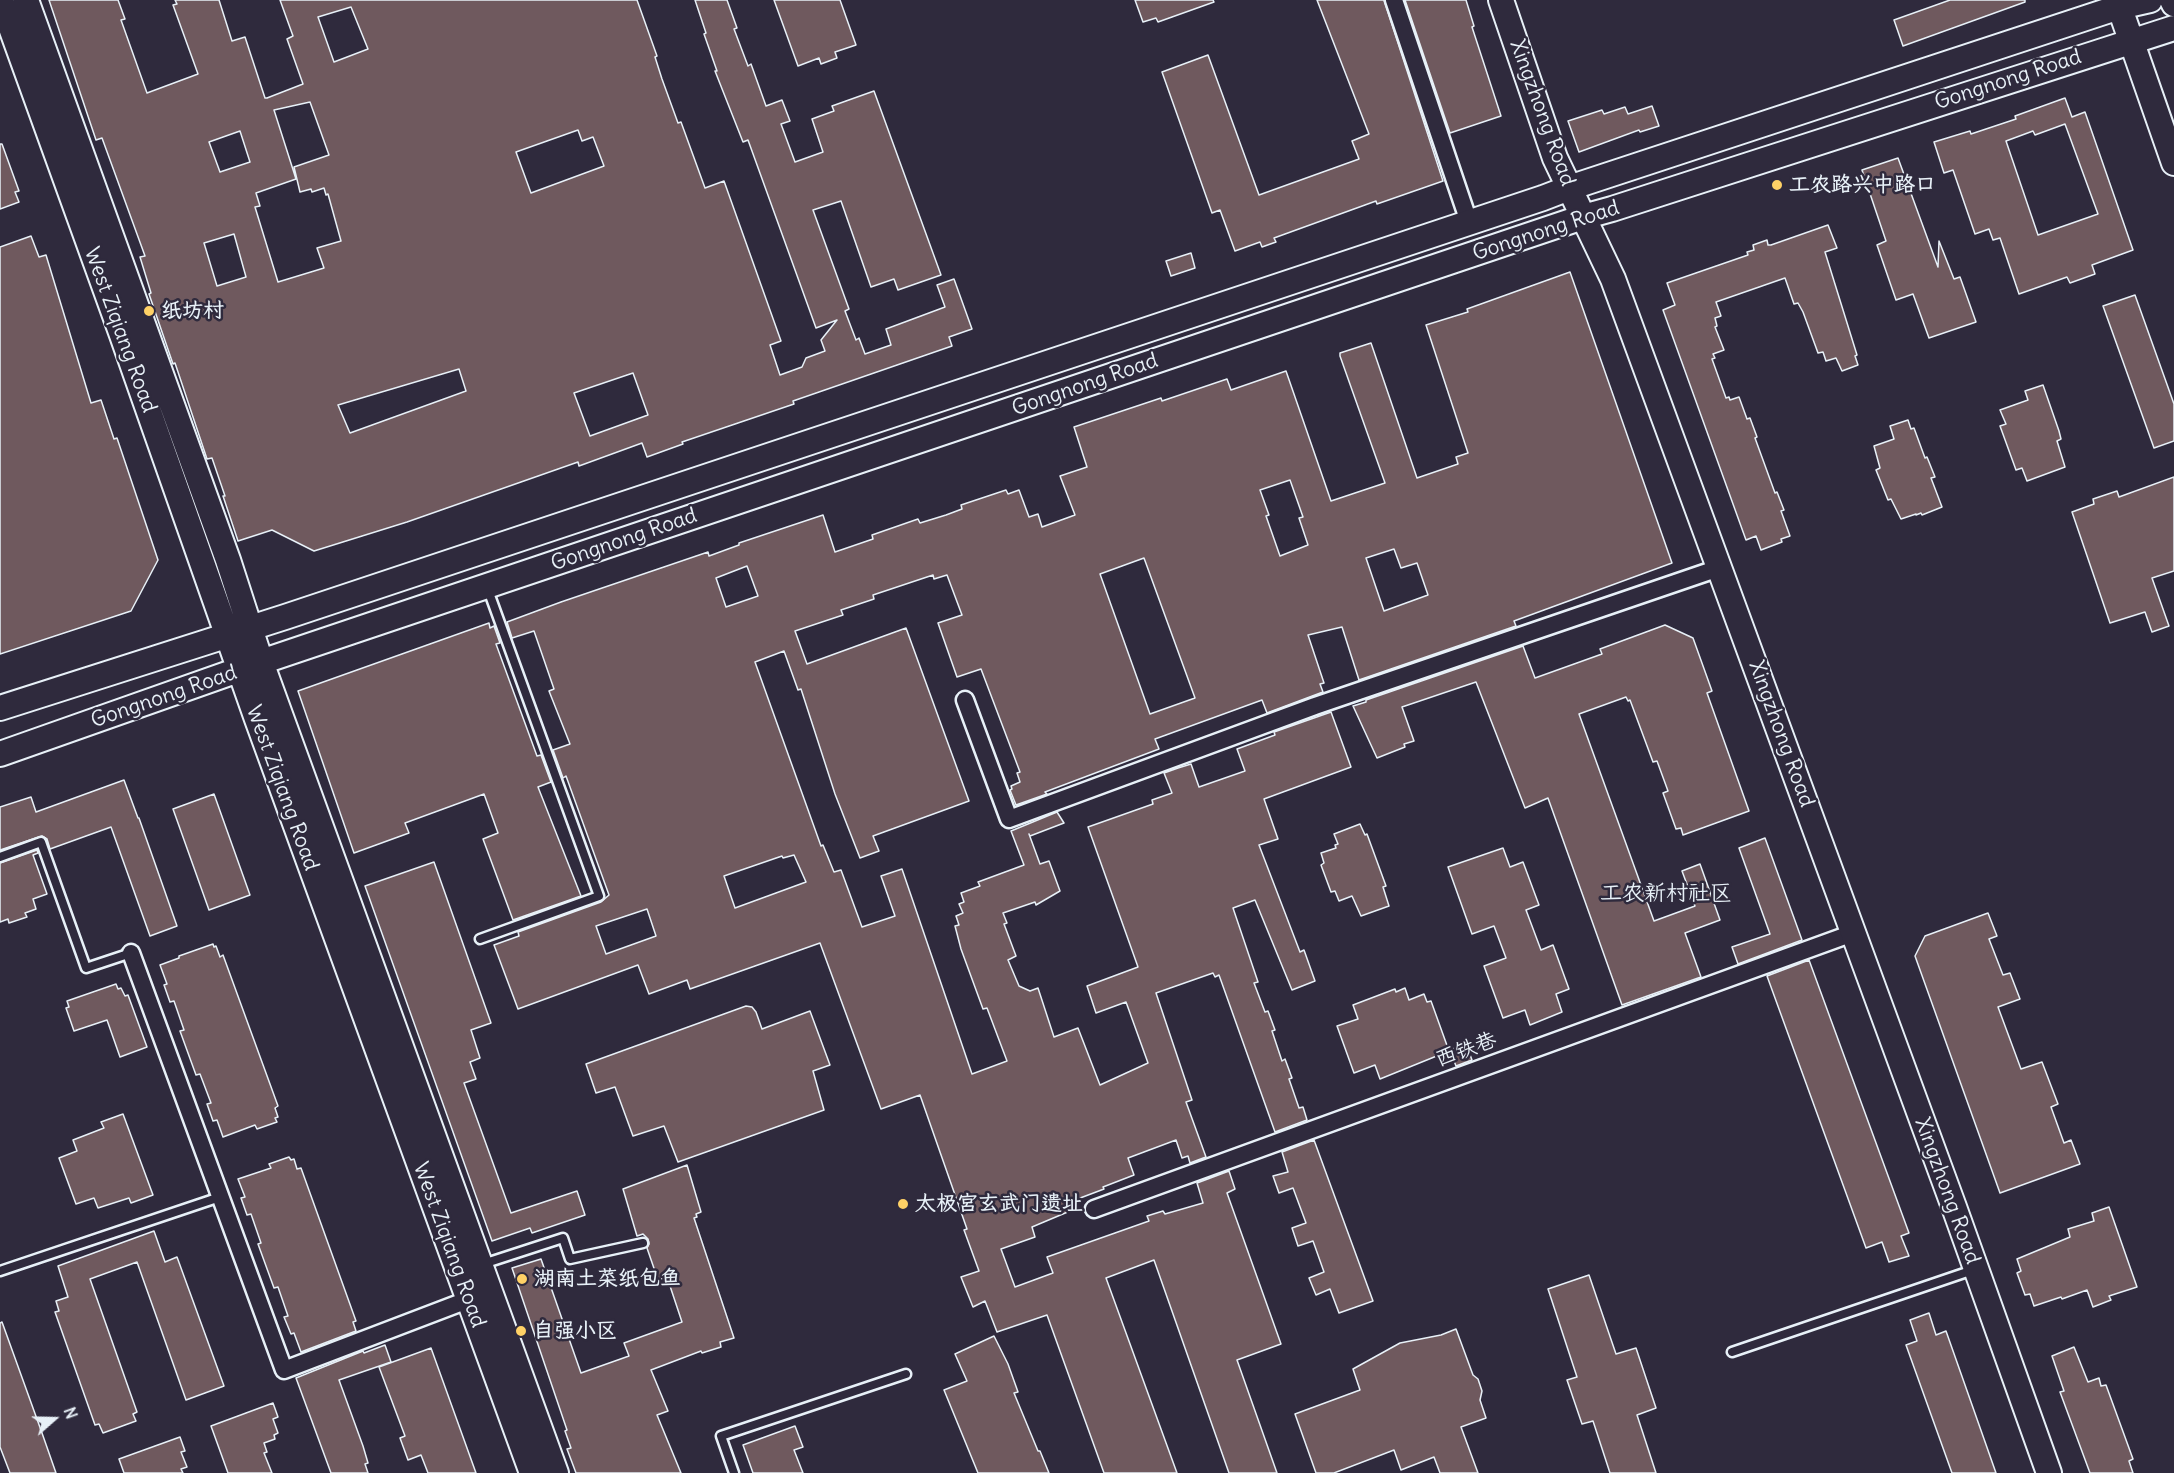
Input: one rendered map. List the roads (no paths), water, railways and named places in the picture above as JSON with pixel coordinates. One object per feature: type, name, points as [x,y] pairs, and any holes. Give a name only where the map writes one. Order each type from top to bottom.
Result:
[{"type":"main road","name":"West Ziqiang Road","points":[[1,0],[227,635],[250,666],[481,1265],[480,1296],[532,1473]]},
{"type":"main road","name":"West Ziqiang Road","points":[[26,0],[251,628],[250,666],[480,1296],[556,1473]]},
{"type":"main road","name":"Xingzhong Road","points":[[1501,0],[1555,158],[1613,279],[2049,1473]]},
{"type":"main road","name":"Gongnong Road","points":[[0,708],[251,628],[2118,3],[2150,0]]},
{"type":"main road","points":[[2118,3],[2174,163]]},
{"type":"main road","name":"Gongnong Road","points":[[0,754],[250,666],[1583,217],[2174,28]]},
{"type":"street","points":[[1394,0],[1469,222]]},
{"type":"street","points":[[965,700],[1009,819],[1315,706],[1719,568]]},
{"type":"street","name":"西铁巷","points":[[1094,1209],[1853,933]]},
{"type":"street","points":[[131,953],[284,1370],[480,1296]]},
{"type":"lane","points":[[480,939],[599,896],[486,586]]},
{"type":"lane","points":[[0,857],[41,842],[86,968],[131,953]]},
{"type":"lane","points":[[0,1271],[220,1197]]},
{"type":"lane","points":[[481,1265],[562,1238],[570,1258],[643,1243]]},
{"type":"lane","points":[[1732,1352],[1976,1269]]},
{"type":"lane","points":[[734,1473],[721,1436],[906,1374]]},
{"type":"place","name":"工农路兴中路口","points":[[1777,185]]},
{"type":"place","name":"纸坊村","points":[[149,311]]},
{"type":"place","name":"太极宫玄武门遗址","points":[[903,1204]]},
{"type":"place","name":"湖南土菜纸包鱼","points":[[522,1279]]},
{"type":"place","name":"自强小区","points":[[521,1331]]},
{"type":"district","name":"工农新村社区","points":[[1666,894]]}]
